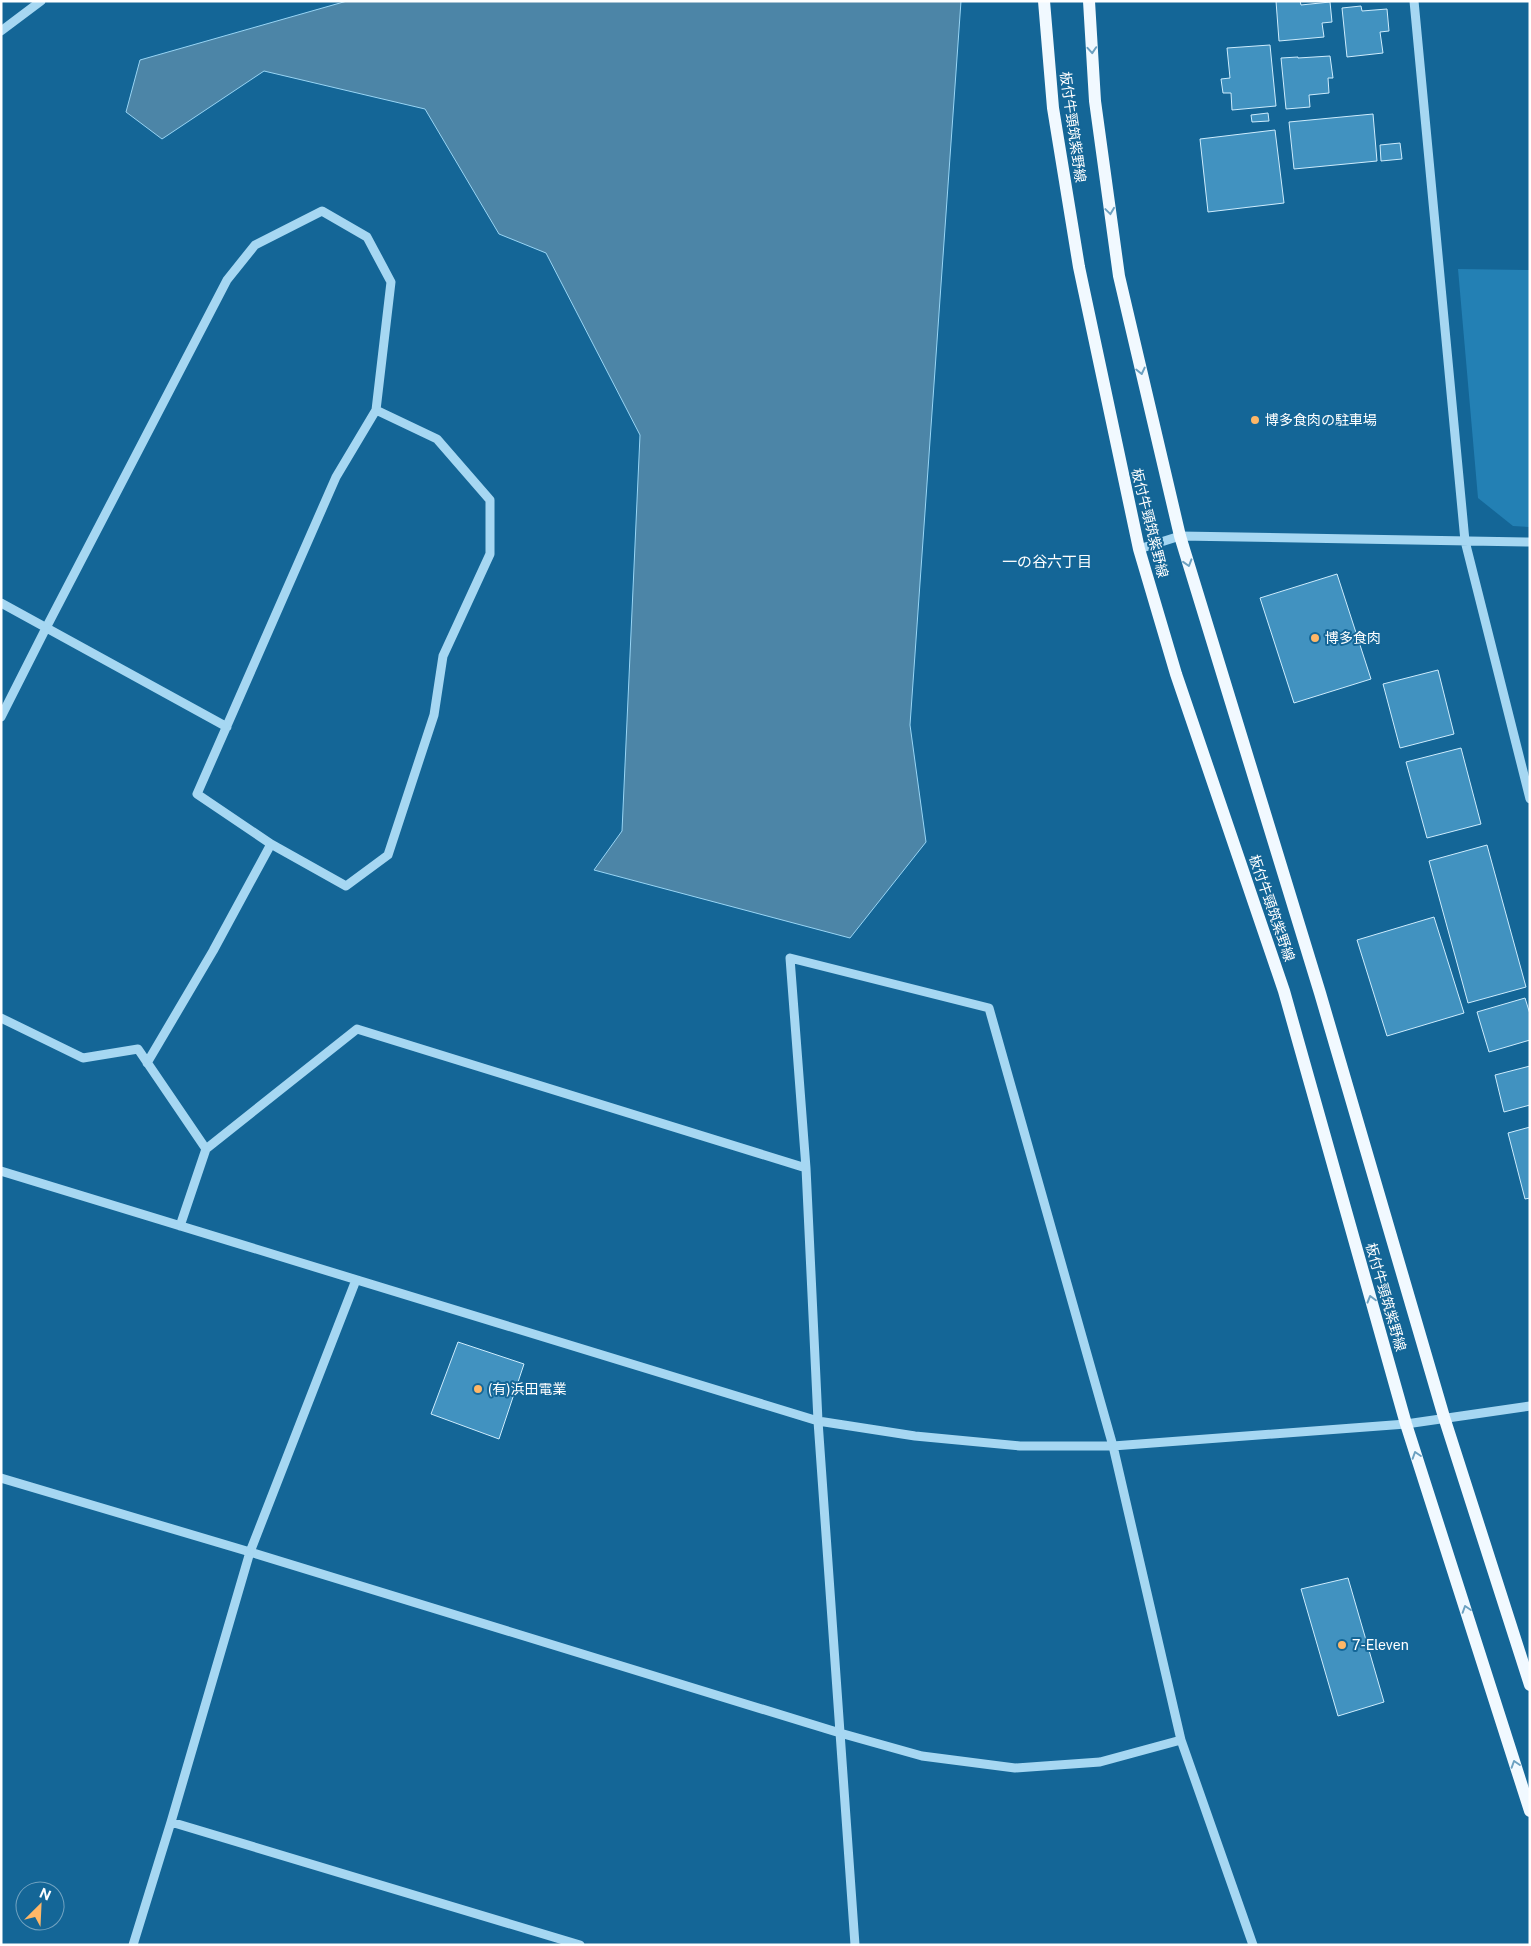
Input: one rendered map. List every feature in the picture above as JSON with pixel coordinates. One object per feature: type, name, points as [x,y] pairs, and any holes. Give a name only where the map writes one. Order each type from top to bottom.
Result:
[{"type":"main road","name":"板付牛頸筑紫野線","points":[[1044,1],[1053,108],[1079,267],[1139,549],[1176,674],[1284,991],[1406,1424],[1530,1811]]},
{"type":"main road","name":"板付牛頸筑紫野線","points":[[1089,1],[1095,101],[1119,276],[1180,536],[1320,993],[1444,1417],[1530,1685]]},
{"type":"street","points":[[1,31],[40,1]]},
{"type":"street","points":[[1414,1],[1465,541],[1530,799]]},
{"type":"street","points":[[1,717],[227,280],[256,245],[322,212],[367,238],[391,282],[376,410],[336,477],[197,794],[271,844],[346,886],[388,855],[434,715],[443,656],[490,554],[490,500],[437,439],[376,410]]},
{"type":"street","points":[[1139,549],[1180,536],[1530,542]]},
{"type":"street","points":[[1,602],[227,727]]},
{"type":"street","points":[[147,1063],[213,951],[271,844]]},
{"type":"street","points":[[855,1945],[818,1421],[806,1168],[790,958],[989,1008],[1113,1446],[1182,1740],[1252,1945]]},
{"type":"street","points":[[1,1018],[83,1058],[138,1049],[206,1149]]},
{"type":"street","points":[[180,1226],[206,1149],[357,1029],[806,1168]]},
{"type":"street","points":[[1,1171],[818,1421],[915,1436],[1020,1446],[1113,1446],[1406,1424],[1530,1406]]},
{"type":"street","points":[[133,1945],[250,1552],[356,1280]]},
{"type":"street","points":[[1,1478],[250,1552],[840,1733],[922,1756],[1015,1768],[1100,1762],[1182,1740]]},
{"type":"street","points":[[171,1822],[580,1945]]},
{"type":"shaded area","points":[[347,1],[961,1],[910,725],[926,842],[850,938],[594,870],[622,831],[640,435],[546,253],[499,234],[425,109],[264,71],[162,139],[126,112],[140,60]]},
{"type":"shaded area","points":[[1458,269],[1530,270],[1530,527],[1513,526],[1478,498]]},
{"type":"building","points":[[1276,1],[1300,1],[1301,5],[1330,2],[1332,22],[1322,23],[1324,37],[1279,41]]},
{"type":"building","points":[[1361,6],[1362,11],[1387,9],[1389,31],[1380,32],[1383,53],[1347,57],[1342,8]]},
{"type":"building","points":[[1270,45],[1276,106],[1232,110],[1231,93],[1223,93],[1221,79],[1230,78],[1227,48]]},
{"type":"building","points":[[1330,56],[1333,78],[1328,78],[1329,93],[1309,95],[1310,107],[1286,109],[1281,58]]},
{"type":"building","points":[[1268,113],[1269,121],[1252,122],[1251,115]]},
{"type":"building","points":[[1373,114],[1377,161],[1294,169],[1289,122]]},
{"type":"building","points":[[1275,130],[1284,203],[1208,212],[1200,139]]},
{"type":"building","points":[[1400,143],[1402,159],[1381,161],[1380,145]]},
{"type":"building","name":"博多食肉","points":[[1337,574],[1371,679],[1294,703],[1260,598]]},
{"type":"building","points":[[1438,670],[1454,734],[1400,748],[1383,684]]},
{"type":"building","points":[[1461,748],[1481,824],[1427,838],[1406,762]]},
{"type":"building","points":[[1487,845],[1526,987],[1468,1003],[1429,861]]},
{"type":"building","points":[[1434,917],[1464,1013],[1387,1036],[1357,940]]},
{"type":"building","points":[[1525,998],[1530,1014],[1530,1040],[1489,1052],[1477,1012]]},
{"type":"building","points":[[1530,1066],[1530,1105],[1504,1112],[1495,1075]]},
{"type":"building","points":[[1530,1127],[1530,1198],[1525,1199],[1508,1133]]},
{"type":"building","name":"(有)浜田電業","points":[[458,1342],[524,1364],[499,1439],[431,1414]]},
{"type":"building","name":"7-Eleven","points":[[1348,1578],[1384,1702],[1338,1716],[1301,1589]]},
{"type":"place","name":"博多食肉の駐車場","points":[[1255,420]]},
{"type":"place","name":"博多食肉","points":[[1315,638]]},
{"type":"place","name":"(有)浜田電業","points":[[478,1389]]},
{"type":"place","name":"7-Eleven","points":[[1342,1645]]},
{"type":"district","name":"一の谷六丁目","points":[[1047,562]]}]
